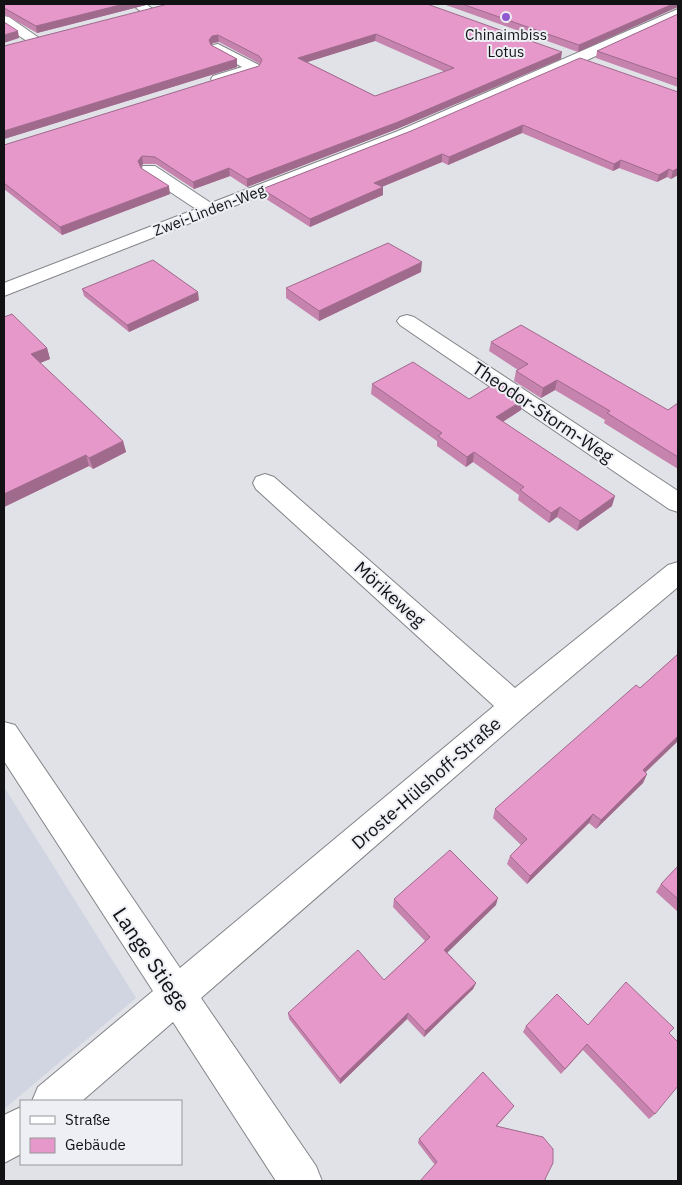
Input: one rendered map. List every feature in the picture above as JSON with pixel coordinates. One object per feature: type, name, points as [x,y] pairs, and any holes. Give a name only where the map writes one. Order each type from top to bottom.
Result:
[{"type":"street","points":[[138,9],[164,6]]},
{"type":"street","name":"Zwei-Linden-Weg","points":[[4,290],[404,134],[580,58],[678,13]]},
{"type":"street","points":[[4,20],[39,39],[19,44]]},
{"type":"street","points":[[208,83],[254,68],[218,48]]},
{"type":"street","points":[[563,52],[598,65]]},
{"type":"street","points":[[149,170],[209,210]]},
{"type":"street","name":"Theodor-Storm-Weg","points":[[407,321],[678,503]]},
{"type":"street","name":"Mörikeweg","points":[[265,483],[516,706]]},
{"type":"street","name":"Droste-Hülshoff-Straße","points":[[53,1100],[516,706],[678,572]]},
{"type":"street","name":"Lange Stiege","points":[[4,735],[176,996],[301,1181]]},
{"type":"street","points":[[4,1142],[20,1128]]},
{"type":"shaded area","points":[[4,787],[136,998],[4,1109]]},
{"type":"building","points":[[4,4],[124,4],[36,26],[4,8]]},
{"type":"building","points":[[168,4],[427,4],[562,52],[398,122],[247,179],[229,168],[193,182],[155,157],[142,156],[138,161],[141,168],[169,186],[60,227],[4,183],[4,145],[259,66],[262,60],[259,56],[218,35],[212,36],[209,40],[211,45],[237,59],[4,131],[4,46]],"holes":[[[376,34],[454,68],[375,96],[298,58]]]},
{"type":"building","points":[[462,4],[673,4],[579,45]]},
{"type":"building","points":[[678,14],[678,79],[597,51]]},
{"type":"building","points":[[4,22],[18,31],[4,35]]},
{"type":"building","points":[[580,58],[678,92],[678,168],[673,171],[669,169],[659,175],[621,160],[614,164],[523,125],[449,157],[442,154],[374,183],[383,187],[310,219],[262,189],[411,131]]},
{"type":"building","points":[[388,243],[422,262],[319,311],[286,288]]},
{"type":"building","points":[[153,260],[198,292],[127,325],[82,289]]},
{"type":"building","points":[[12,314],[47,348],[31,354],[123,441],[89,458],[86,455],[4,494],[4,317]]},
{"type":"building","points":[[521,325],[668,410],[678,403],[678,457],[607,413],[610,411],[557,380],[543,388],[516,371],[528,364],[491,342]]},
{"type":"building","points":[[413,362],[469,399],[497,382],[523,400],[496,417],[615,496],[580,521],[560,507],[551,513],[520,490],[524,487],[474,452],[467,457],[438,436],[442,433],[372,384]]},
{"type":"building","points":[[678,654],[678,736],[643,770],[647,774],[601,820],[593,814],[530,876],[510,856],[527,839],[495,809],[636,685],[640,688]]},
{"type":"building","points":[[450,850],[498,898],[444,950],[476,983],[425,1031],[408,1013],[340,1079],[288,1013],[358,950],[384,980],[430,937],[394,899]]},
{"type":"building","points":[[678,866],[678,899],[661,884]]},
{"type":"building","points":[[626,982],[674,1028],[669,1033],[678,1042],[678,1086],[655,1114],[587,1044],[565,1069],[526,1026],[557,994],[588,1025]]},
{"type":"building","points":[[483,1072],[514,1106],[496,1126],[543,1137],[553,1149],[553,1163],[545,1179],[546,1181],[420,1181],[437,1162],[419,1139]]},
{"type":"place","name":"Chinaimbiss Lotus","points":[[506,17]]}]
